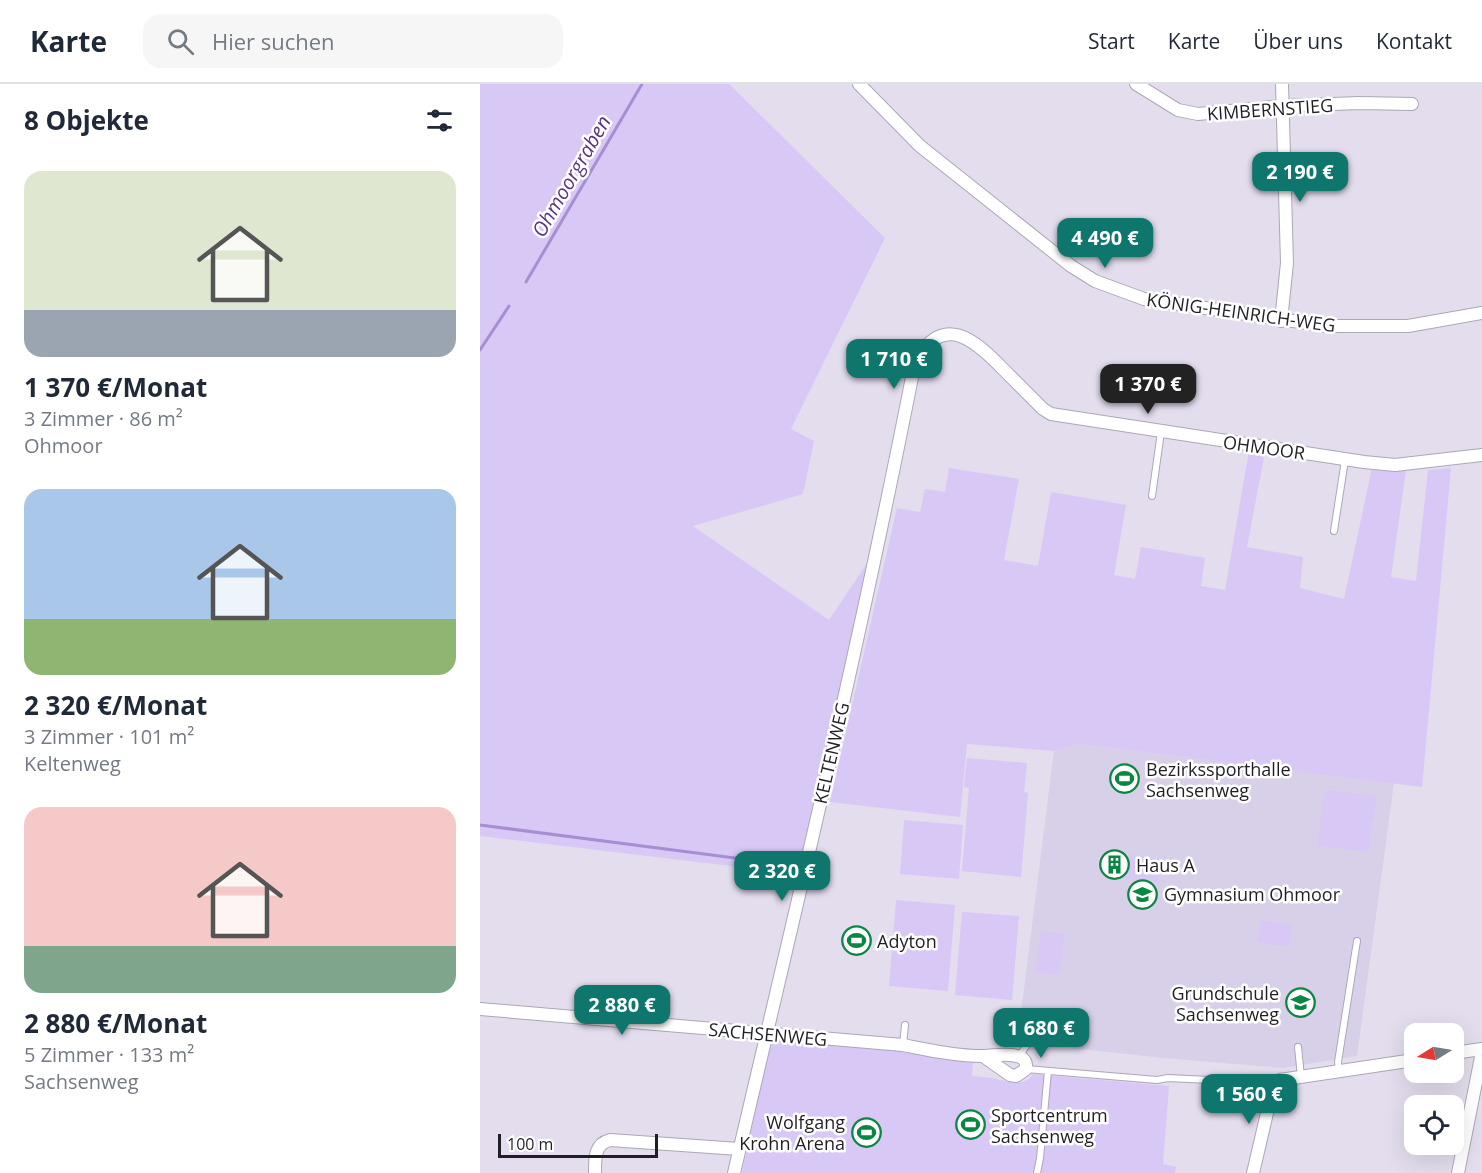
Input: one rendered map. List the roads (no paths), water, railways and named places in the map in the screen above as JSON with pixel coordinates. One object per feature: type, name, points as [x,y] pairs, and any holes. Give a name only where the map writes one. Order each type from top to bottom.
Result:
[{"type":"street","name":"KÖNIG-HEINRICH-WEG","points":[[859,84],[920,146],[953,174],[1071,266],[1095,281],[1144,299],[1327,326],[1408,326],[1482,313]]},
{"type":"street","name":"KIMBERNSTIEG","points":[[1136,84],[1178,110],[1198,114],[1282,106],[1359,103],[1412,104]]},
{"type":"street","points":[[1281,321],[1287,263],[1282,84]]},
{"type":"street","name":"OHMOOR","points":[[935,339],[948,334],[961,336],[974,342],[1043,409],[1051,414],[1395,465],[1482,455]]},
{"type":"street","name":"KELTENWEG","points":[[734,1173],[880,536],[915,363],[922,350],[935,339]]},
{"type":"street","name":"SACHSENWEG","points":[[480,1010],[903,1045],[940,1052],[983,1056],[1019,1056]]},
{"type":"street","points":[[1458,1173],[1482,1050],[1464,1052]]},
{"type":"street","name":"SACHSENWEG","points":[[983,1056],[1010,1075],[1016,1076],[1026,1069]]},
{"type":"street","points":[[1019,1056],[1026,1063],[1026,1069]]},
{"type":"street","name":"SACHSENWEG","points":[[1274,1083],[1280,1080],[1404,1061]]},
{"type":"street","points":[[1253,1173],[1274,1083]]},
{"type":"street","points":[[595,1173],[597,1151],[603,1142],[610,1140],[739,1149]]},
{"type":"lane","points":[[1152,496],[1161,432]]},
{"type":"lane","points":[[1334,531],[1346,459]]},
{"type":"lane","points":[[1339,1072],[1338,1062],[1357,941]]},
{"type":"lane","points":[[1019,1056],[1045,1020]]},
{"type":"lane","points":[[903,1045],[905,1025]]},
{"type":"lane","points":[[1298,1047],[1301,1078]]},
{"type":"lane","name":"SACHSENWEG","points":[[1026,1069],[1157,1080],[1168,1078],[1274,1083]]},
{"type":"lane","points":[[1037,1173],[1041,1158],[1048,1071]]},
{"type":"waterway","name":"Ohmoorgraben","points":[[526,282],[642,84]]},
{"type":"waterway","name":"Ohmoorgraben","points":[[480,350],[509,306]]},
{"type":"waterway","points":[[480,825],[790,865]]},
{"type":"place","name":"Bezirkssporthalle Sachsenweg","points":[[1125,779]]},
{"type":"place","name":"Haus A","points":[[1115,865]]},
{"type":"place","name":"Gymnasium Ohmoor","points":[[1143,894]]},
{"type":"place","name":"Adyton","points":[[856,941]]},
{"type":"place","name":"Grundschule Sachsenweg","points":[[1300,1003]]},
{"type":"place","name":"Sportcentrum Sachsenweg","points":[[970,1125]]},
{"type":"place","name":"Wolfgang Krohn Arena","points":[[866,1132]]}]
